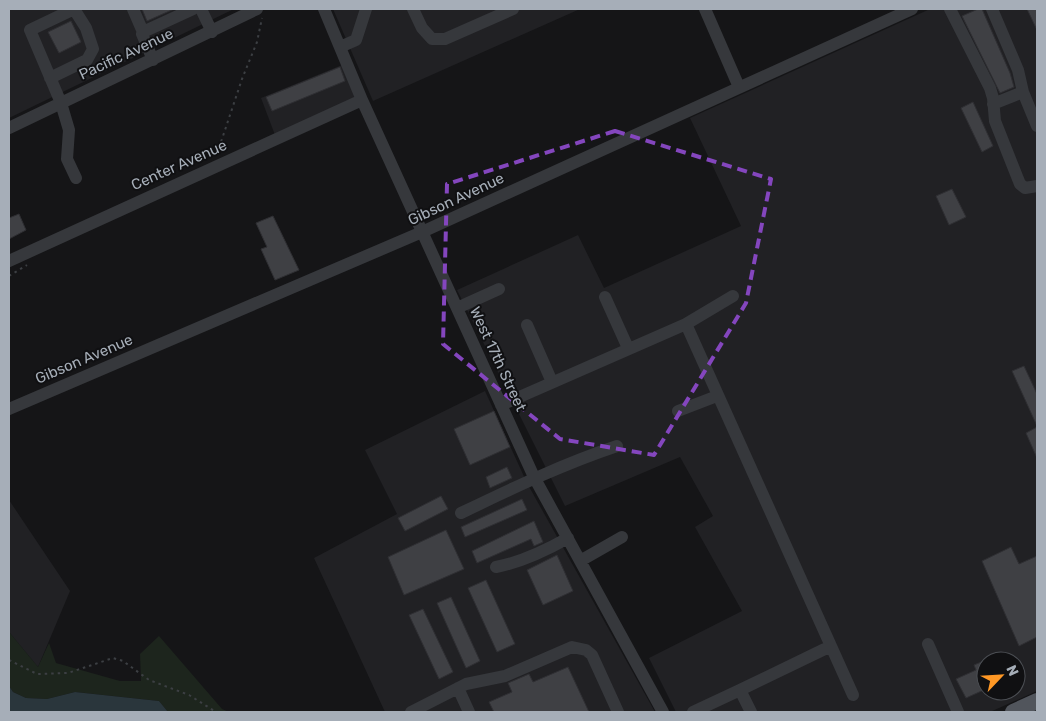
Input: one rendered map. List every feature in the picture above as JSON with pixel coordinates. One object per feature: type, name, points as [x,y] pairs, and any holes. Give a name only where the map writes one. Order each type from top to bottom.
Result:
[{"type":"main road","points":[[1013,712],[1037,701]]},
{"type":"street","points":[[50,78],[87,60],[93,49],[86,28],[74,9],[30,30],[50,78],[61,104],[69,130],[67,159],[76,178]]},
{"type":"street","points":[[133,9],[153,60]]},
{"type":"street","points":[[143,32],[193,9]]},
{"type":"street","points":[[201,9],[212,32]]},
{"type":"street","name":"West 17th Street","points":[[324,9],[362,100],[534,477],[663,712]]},
{"type":"street","points":[[340,47],[356,40],[366,9]]},
{"type":"street","points":[[413,9],[422,28],[432,39],[446,39],[513,9]]},
{"type":"street","points":[[705,9],[739,87]]},
{"type":"street","name":"Gibson Avenue","points":[[9,409],[422,232],[912,9]]},
{"type":"street","points":[[950,9],[990,88],[995,121],[1020,184],[1025,188],[1037,186]]},
{"type":"street","points":[[992,9],[1023,82],[1023,92],[1037,126]]},
{"type":"street","name":"Pacific Avenue","points":[[9,128],[212,32],[259,13]]},
{"type":"street","points":[[993,104],[1023,92]]},
{"type":"street","name":"Center Avenue","points":[[9,261],[362,100]]},
{"type":"street","points":[[456,308],[499,289]]},
{"type":"street","points":[[501,405],[686,324],[732,296]]},
{"type":"street","points":[[605,297],[628,348]]},
{"type":"street","points":[[686,324],[853,695]]},
{"type":"street","points":[[527,325],[552,382]]},
{"type":"street","points":[[678,411],[717,396]]},
{"type":"street","points":[[461,513],[534,477],[577,459],[618,446]]},
{"type":"street","points":[[580,561],[622,537]]},
{"type":"street","points":[[496,567],[513,564],[568,538]]},
{"type":"street","points":[[928,644],[958,712]]},
{"type":"street","points":[[693,712],[831,646]]},
{"type":"street","points":[[414,711],[476,680],[505,676],[572,647],[586,650],[592,655],[618,712]]},
{"type":"street","points":[[458,688],[468,712]]},
{"type":"street","points":[[740,690],[751,712]]},
{"type":"path","points":[[214,167],[242,79],[257,42],[259,13]]},
{"type":"path","points":[[9,276],[22,270],[32,260]]},
{"type":"path","points":[[9,660],[37,674],[68,673],[108,658],[123,660],[149,680],[189,695],[216,712]]},
{"type":"highlighted area","points":[[615,131],[771,179],[746,303],[654,455],[560,439],[443,344],[447,184]]},
{"type":"shaded area","points":[[9,9],[234,9],[9,118]]},
{"type":"shaded area","points":[[333,9],[580,9],[373,101]]},
{"type":"shaded area","points":[[930,9],[1037,9],[1037,691],[1026,696],[1026,651],[976,651],[976,701],[1015,701],[990,712],[676,712],[649,658],[742,611],[695,527],[713,516],[680,457],[565,506],[457,290],[578,235],[604,288],[741,226],[690,118]]},
{"type":"shaded area","points":[[342,65],[357,97],[275,135],[261,98]]},
{"type":"shaded area","points":[[485,391],[527,483],[655,712],[385,712],[314,558],[397,514],[365,450]]},
{"type":"shaded area","points":[[9,500],[70,591],[38,667],[9,632]]},
{"type":"shaded area","points":[[9,632],[38,667],[49,643],[56,663],[120,681],[141,681],[140,654],[159,636],[222,709],[229,712],[168,712],[159,701],[75,692],[47,699],[26,698],[13,692],[9,686]]},
{"type":"shaded area","points":[[9,686],[13,692],[26,698],[47,699],[75,692],[159,701],[168,712],[10,712]]},
{"type":"building","points":[[142,9],[174,9],[147,21]]},
{"type":"building","points":[[982,9],[1010,73],[1014,87],[1000,93],[962,16]]},
{"type":"building","points":[[1027,9],[1037,9],[1037,30]]},
{"type":"building","points":[[71,21],[81,42],[59,53],[48,32]]},
{"type":"building","points":[[340,67],[345,81],[272,111],[266,97]]},
{"type":"building","points":[[973,102],[993,146],[982,152],[961,108]]},
{"type":"building","points":[[952,189],[966,217],[949,225],[936,196]]},
{"type":"building","points":[[19,214],[26,230],[9,239],[9,218]]},
{"type":"building","points":[[273,216],[299,270],[275,280],[261,249],[267,247],[256,223]]},
{"type":"building","points":[[1024,366],[1037,394],[1037,426],[1012,371]]},
{"type":"building","points":[[494,411],[510,447],[470,465],[454,429]]},
{"type":"building","points":[[1037,427],[1037,458],[1026,433]]},
{"type":"building","points":[[507,467],[512,478],[490,488],[486,477]]},
{"type":"building","points":[[441,496],[448,509],[405,531],[398,518]]},
{"type":"building","points":[[522,499],[527,510],[465,537],[461,527]]},
{"type":"building","points":[[534,521],[543,542],[534,546],[531,539],[477,563],[472,551]]},
{"type":"building","points":[[446,530],[464,569],[404,595],[388,557]]},
{"type":"building","points":[[1011,547],[1019,564],[1037,556],[1037,637],[1019,646],[982,561]]},
{"type":"building","points":[[557,555],[573,591],[543,605],[527,570]]},
{"type":"building","points":[[486,580],[515,644],[497,652],[468,588]]},
{"type":"building","points":[[451,597],[480,661],[466,668],[437,603]]},
{"type":"building","points":[[423,609],[453,672],[439,679],[409,615]]},
{"type":"building","points":[[568,667],[589,712],[494,712],[489,702],[512,692],[508,683],[529,674],[533,682]]},
{"type":"building","points":[[976,670],[976,694],[966,698],[956,679]]}]
